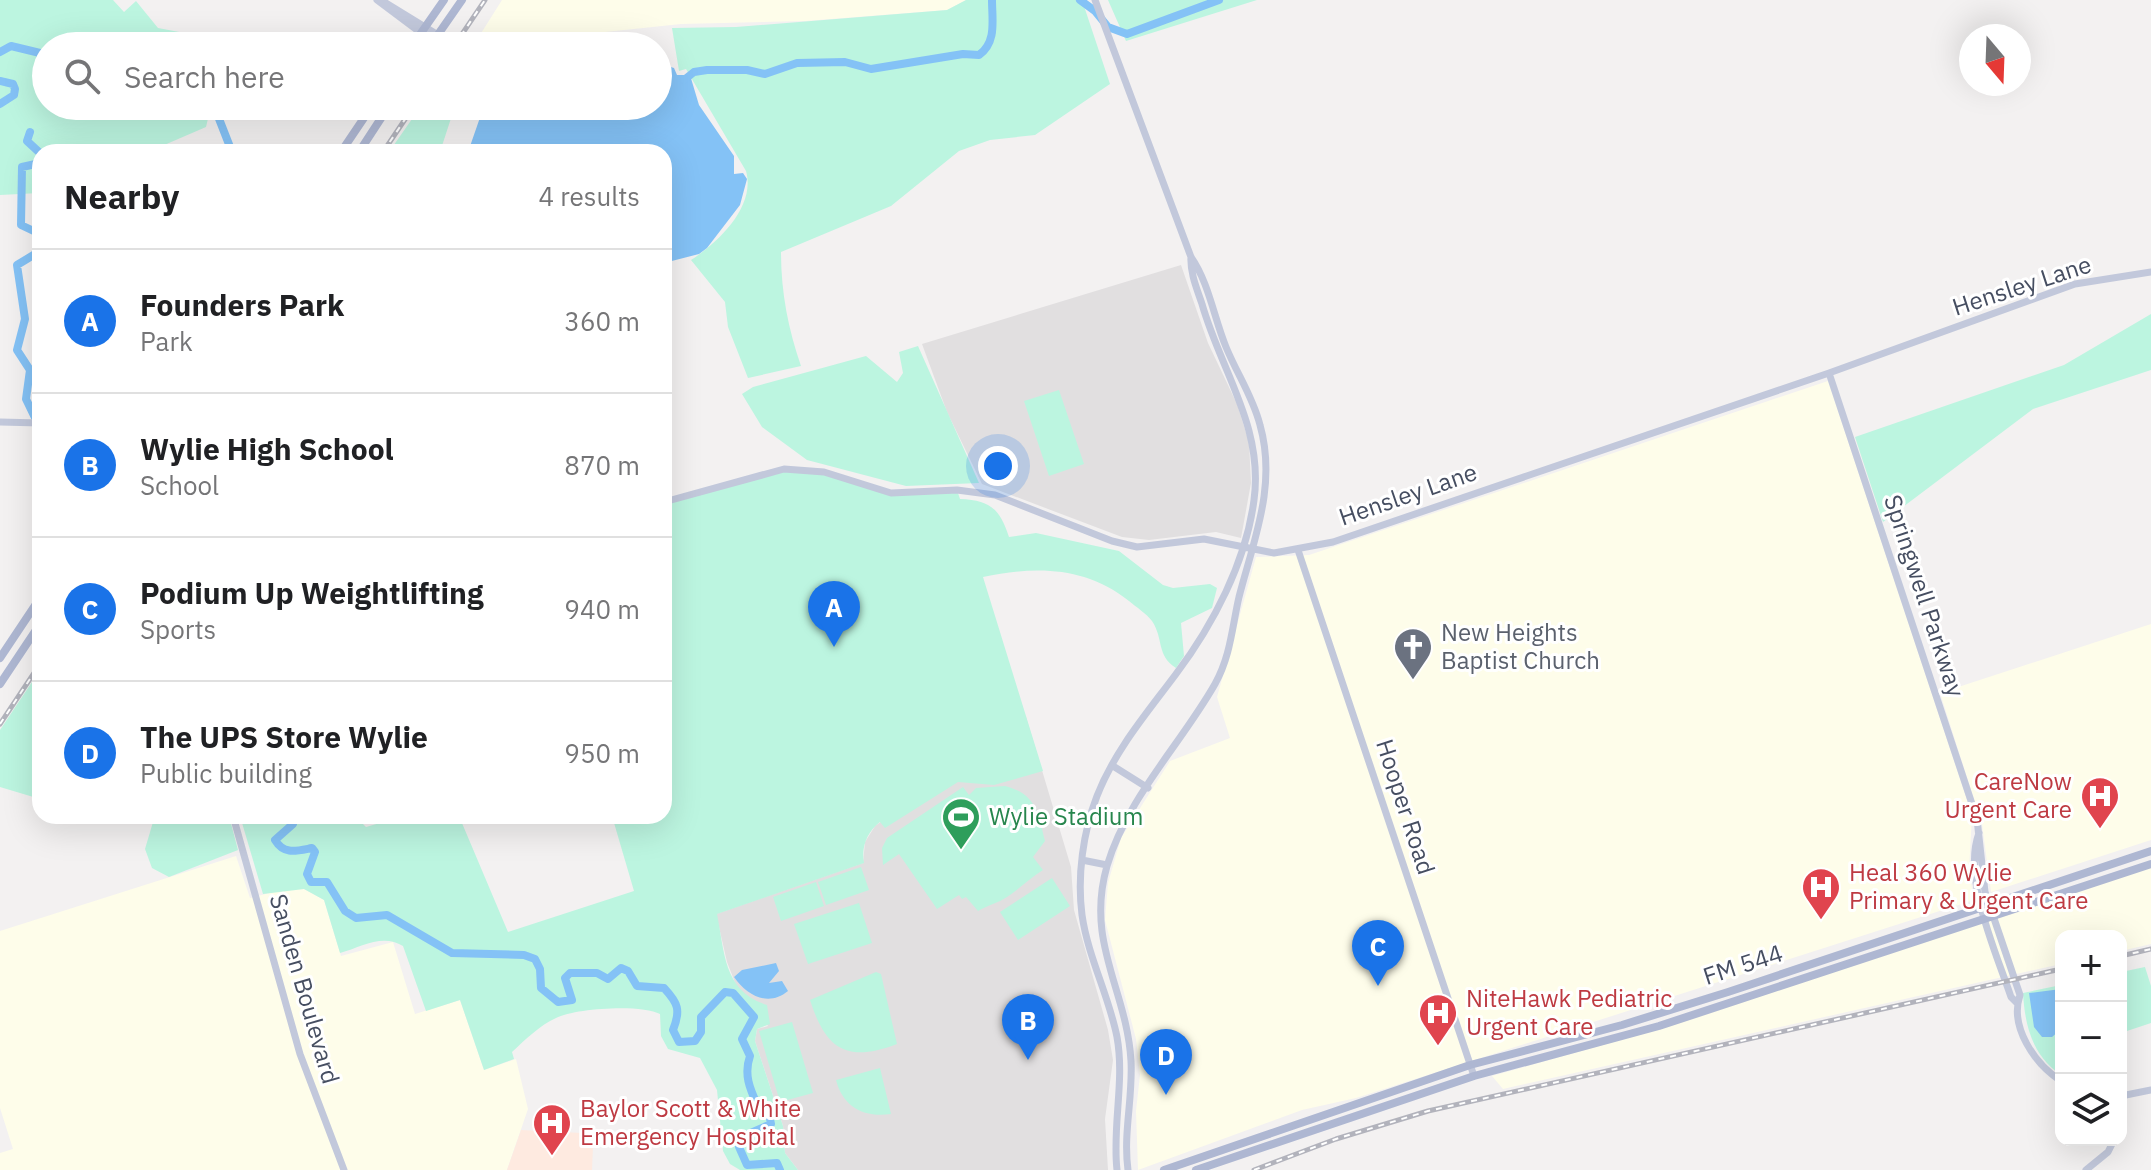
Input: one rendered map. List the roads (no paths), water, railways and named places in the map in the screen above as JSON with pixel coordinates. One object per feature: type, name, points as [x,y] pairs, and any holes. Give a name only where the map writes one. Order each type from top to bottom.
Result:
[{"type":"main road","points":[[423,30],[444,0]]},
{"type":"main road","points":[[440,32],[462,0]]},
{"type":"main road","points":[[346,144],[362,120]]},
{"type":"main road","points":[[364,144],[379,120]]},
{"type":"main road","points":[[0,658],[32,610]]},
{"type":"main road","points":[[0,684],[32,636]]},
{"type":"main road","name":"FM 544","points":[[1164,1170],[1470,1065],[1781,974],[2151,851]]},
{"type":"main road","name":"FM 544","points":[[1196,1170],[1474,1076],[1659,1026],[2151,864]]},
{"type":"main road","points":[[2091,871],[2095,882]]},
{"type":"main road","points":[[1864,946],[1868,958]]},
{"type":"main road","points":[[1747,997],[1755,990],[1774,983],[1781,974]]},
{"type":"main road","points":[[1527,1061],[1555,1050],[1560,1041]]},
{"type":"main road","points":[[1357,1102],[1361,1114]]},
{"type":"street","points":[[379,0],[423,30]]},
{"type":"street","points":[[1095,0],[1191,257],[1261,425],[1267,472],[1262,520],[1239,599],[1229,654],[1216,683],[1148,788],[1107,865],[1101,936],[1106,966],[1128,1036],[1131,1084],[1128,1170]]},
{"type":"street","points":[[1117,1170],[1117,1038],[1082,914],[1082,860],[1091,815],[1135,725],[1204,633],[1244,548],[1256,477],[1251,427],[1203,309],[1191,257]]},
{"type":"street","name":"Hensley Lane","points":[[672,500],[774,471],[824,472],[891,493],[957,490],[995,495],[1125,545],[1158,546],[1204,539],[1253,551],[1298,550],[1333,542],[1829,373],[2075,284],[2151,272]]},
{"type":"street","points":[[1226,370],[1235,366]]},
{"type":"street","name":"Springwell Parkway","points":[[1829,373],[1979,833],[1974,861],[1986,907],[2020,995],[2017,1003]]},
{"type":"street","points":[[0,422],[32,423]]},
{"type":"street","points":[[1251,427],[1261,425]]},
{"type":"street","name":"Hooper Road","points":[[1298,550],[1474,1076]]},
{"type":"street","points":[[1113,766],[1148,788]]},
{"type":"street","name":"Sanden Boulevard","points":[[235,824],[300,1054],[344,1170]]},
{"type":"street","points":[[1082,860],[1107,865]]},
{"type":"street","name":"Springwell Parkway","points":[[1990,917],[2002,969],[2017,1003],[2029,1047],[2055,1075]]},
{"type":"street","points":[[1097,968],[1106,966]]},
{"type":"street","points":[[2002,969],[2011,966]]},
{"type":"street","points":[[1117,1038],[1128,1036]]},
{"type":"street","points":[[2127,1095],[2151,1090]]},
{"type":"street","points":[[1116,1112],[1128,1113]]},
{"type":"street","points":[[2086,1170],[2111,1146]]},
{"type":"water","points":[[672,67],[677,75],[690,75],[699,105],[734,156],[734,174],[743,173],[747,179],[740,205],[707,248],[699,254],[672,261],[672,144],[471,144],[479,120],[672,120]]},
{"type":"water","points":[[776,963],[779,971],[769,983],[782,981],[788,991],[781,996],[759,997],[745,989],[734,977],[742,970]]},
{"type":"water","points":[[2055,990],[2055,1034],[2052,1037],[2042,1037],[2034,1027],[2029,993]]},
{"type":"waterway","points":[[684,80],[694,72],[707,70],[747,70],[765,74],[797,63],[845,62],[871,69],[963,54],[979,55],[991,37],[992,0]]},
{"type":"waterway","points":[[1080,0],[1095,11],[1108,27],[1127,34],[1219,0]]},
{"type":"waterway","points":[[0,52],[11,46],[32,51]]},
{"type":"waterway","points":[[0,81],[13,84],[15,89],[14,95],[0,104]]},
{"type":"waterway","points":[[219,120],[229,144]]},
{"type":"waterway","points":[[30,132],[27,141],[32,146]]},
{"type":"waterway","points":[[32,165],[22,167],[21,225],[32,230]]},
{"type":"waterway","points":[[32,256],[17,265],[25,319],[17,350],[30,370],[26,399],[32,411]]},
{"type":"waterway","points":[[293,824],[275,840],[286,850],[312,848],[315,852],[307,874],[311,882],[327,882],[345,911],[356,918],[387,915],[452,953],[524,955],[535,959],[540,969],[541,988],[558,1002],[572,1000],[565,978],[570,973],[597,973],[608,979],[621,968],[628,971],[637,986],[664,988],[669,993],[677,1007],[673,1030],[679,1042],[695,1041],[701,1032],[701,1017],[725,992],[733,993],[754,1017],[742,1039],[750,1056],[748,1077],[759,1109],[769,1114],[771,1124],[744,1136],[739,1147],[747,1165],[777,1163],[780,1170]]},
{"type":"railway","points":[[463,32],[485,0]]},
{"type":"railway","points":[[388,144],[405,120]]},
{"type":"railway","points":[[0,724],[32,676]]},
{"type":"railway","points":[[2127,955],[2151,949]]},
{"type":"railway","points":[[1254,1170],[1336,1139],[1428,1111],[2055,970]]},
{"type":"place","name":"Founders Park","points":[[834,647]]},
{"type":"place","name":"New Heights Baptist Church","points":[[1413,681]]},
{"type":"place","name":"CareNow Urgent Care","points":[[2100,830]]},
{"type":"place","name":"Wylie Stadium","points":[[961,851]]},
{"type":"place","name":"Heal 360 Wylie Primary & Urgent Care","points":[[1821,921]]},
{"type":"place","name":"Podium Up Weightlifting","points":[[1378,986]]},
{"type":"place","name":"NiteHawk Pediatric Urgent Care","points":[[1438,1047]]},
{"type":"place","name":"Wylie High School","points":[[1028,1060]]},
{"type":"place","name":"The UPS Store Wylie","points":[[1166,1095]]},
{"type":"place","name":"Baylor Scott & White Emergency Hospital","points":[[552,1157]]}]
